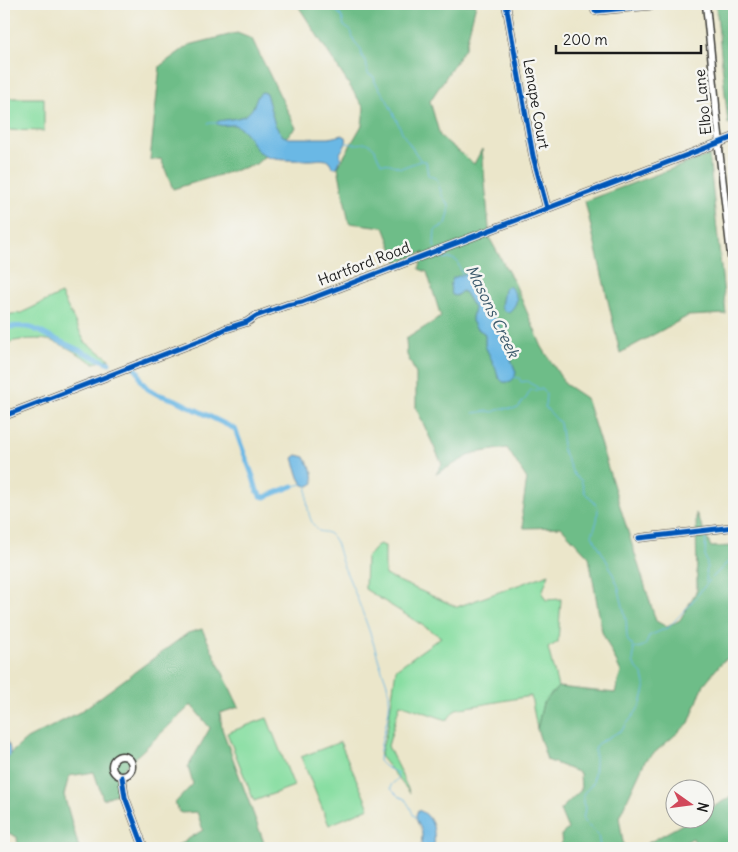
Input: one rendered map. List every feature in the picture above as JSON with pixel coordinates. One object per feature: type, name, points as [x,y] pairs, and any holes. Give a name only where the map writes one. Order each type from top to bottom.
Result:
[{"type":"street","name":"Lenape Court","points":[[506,4],[533,156],[548,208]]},
{"type":"street","points":[[594,11],[668,4]]},
{"type":"street","name":"Elbo Lane","points":[[706,4],[720,143],[719,149],[734,282]]},
{"type":"street","name":"Hartford Road","points":[[4,416],[210,337],[225,329],[247,322],[256,316],[302,302],[734,137]]},
{"type":"street","points":[[639,538],[734,528]]},
{"type":"street","points":[[122,777],[125,796],[144,848]]},
{"type":"green space","points":[[297,4],[476,4],[465,48],[430,101],[440,136],[474,164],[482,149],[490,239],[515,284],[542,347],[565,384],[586,398],[656,621],[667,627],[680,620],[697,590],[696,513],[711,547],[734,546],[734,656],[723,661],[704,684],[689,723],[645,761],[619,817],[624,848],[562,848],[561,835],[568,829],[560,810],[581,790],[580,773],[547,760],[537,729],[543,703],[558,687],[615,693],[621,672],[602,632],[589,557],[561,527],[524,528],[522,512],[527,479],[507,448],[474,453],[436,474],[442,464],[416,408],[416,374],[407,355],[406,339],[441,317],[427,272],[419,269],[424,252],[398,263],[384,227],[349,223],[338,167],[362,125],[364,108]]},
{"type":"green space","points":[[716,4],[734,4],[734,122],[728,124]]},
{"type":"green space","points":[[237,33],[252,39],[296,128],[256,164],[173,189],[161,159],[150,160],[160,66],[189,45]]},
{"type":"green space","points":[[4,98],[44,98],[44,131],[4,130]]},
{"type":"green space","points":[[709,155],[726,314],[688,316],[620,353],[585,201]]},
{"type":"green space","points":[[61,294],[85,342],[110,359],[94,363],[50,340],[22,340],[4,344],[4,315],[21,313]]},
{"type":"green space","points":[[379,544],[385,546],[385,575],[457,607],[549,574],[542,593],[546,600],[561,599],[558,642],[548,648],[558,687],[543,703],[537,729],[531,696],[456,709],[447,720],[400,704],[388,746],[410,793],[380,756],[388,725],[396,669],[441,637],[365,589],[366,558]]},
{"type":"green space","points":[[202,629],[239,707],[220,713],[222,729],[266,848],[175,847],[203,830],[197,812],[181,813],[174,804],[193,784],[188,767],[210,728],[191,705],[123,769],[119,793],[103,799],[94,772],[69,776],[64,795],[79,848],[18,848],[17,837],[6,832],[4,828],[4,759],[27,739],[80,712],[188,633]]},
{"type":"green space","points":[[267,718],[294,786],[254,801],[227,733]]},
{"type":"green space","points":[[340,742],[369,808],[329,825],[301,757]]},
{"type":"green space","points":[[734,795],[734,848],[697,848],[693,838],[675,848],[639,848],[672,830],[716,830],[716,805]]},
{"type":"water","points":[[262,92],[266,93],[275,125],[283,136],[289,138],[329,138],[342,135],[346,137],[346,143],[340,153],[341,158],[338,166],[335,168],[329,161],[324,160],[285,160],[265,156],[256,149],[244,131],[239,127],[217,124],[219,121],[244,116],[251,110]]},
{"type":"water","points":[[469,272],[473,274],[487,308],[507,339],[509,354],[516,372],[515,377],[508,382],[503,382],[498,377],[485,346],[484,333],[476,328],[472,321],[474,308],[465,293],[462,291],[456,296],[452,295],[450,286],[453,278]]},
{"type":"water","points":[[509,286],[515,293],[516,302],[509,312],[504,311],[501,306],[504,289]]},
{"type":"water","points":[[297,455],[305,457],[313,473],[314,483],[309,486],[303,485],[299,477],[293,458]]},
{"type":"water","points":[[4,736],[10,750],[8,757],[4,757]]},
{"type":"water","points":[[418,810],[428,816],[431,821],[434,831],[434,848],[421,848],[422,831],[416,817]]},
{"type":"waterway","name":"Masons Creek","points":[[332,4],[342,17],[344,26],[351,31],[354,41],[361,49],[362,56],[366,61],[368,74],[374,77],[404,136],[421,161],[426,161],[428,175],[437,179],[442,196],[449,205],[446,224],[435,230],[435,248]]},
{"type":"waterway","points":[[208,123],[218,123]]},
{"type":"waterway","points":[[346,143],[367,143],[375,149],[381,163],[401,168],[420,161]]},
{"type":"waterway","name":"Masons Creek","points":[[437,254],[441,258],[457,261],[463,276]]},
{"type":"waterway","points":[[4,327],[33,328],[109,363]]},
{"type":"waterway","points":[[134,367],[138,371],[141,381],[148,389],[176,400],[235,429],[257,491],[261,496],[265,497],[293,486]]},
{"type":"waterway","name":"Masons Creek","points":[[513,377],[519,378],[521,382],[527,381],[538,389],[542,389],[546,394],[545,407],[560,423],[563,451],[572,471],[581,480],[585,493],[598,509],[597,521],[592,535],[609,565],[618,586],[626,619],[627,637],[634,653],[633,661],[643,676],[645,683],[641,704],[636,712],[622,730],[597,744],[595,750],[593,783],[583,794],[585,808],[583,820],[598,834],[600,848]]},
{"type":"waterway","points":[[473,413],[493,412],[502,408],[518,408],[530,390],[537,390]]},
{"type":"waterway","points":[[293,486],[303,484]]},
{"type":"waterway","points":[[307,485],[309,516],[319,531],[330,534],[335,540],[367,624],[387,686],[389,711],[379,761],[397,773],[397,778],[391,785],[391,789],[398,796],[405,799],[413,815],[416,817]]},
{"type":"waterway","points":[[706,536],[706,582]]},
{"type":"waterway","points":[[634,649],[644,646],[649,636],[669,627],[709,581],[734,556]]},
{"type":"cycle path","points":[[506,4],[533,156],[547,208]]},
{"type":"cycle path","points":[[595,11],[668,4]]},
{"type":"cycle path","points":[[4,416],[247,322],[256,316],[302,302],[734,137]]},
{"type":"cycle path","points":[[639,538],[734,527]]},
{"type":"cycle path","points":[[122,777],[125,797],[144,848]]}]
